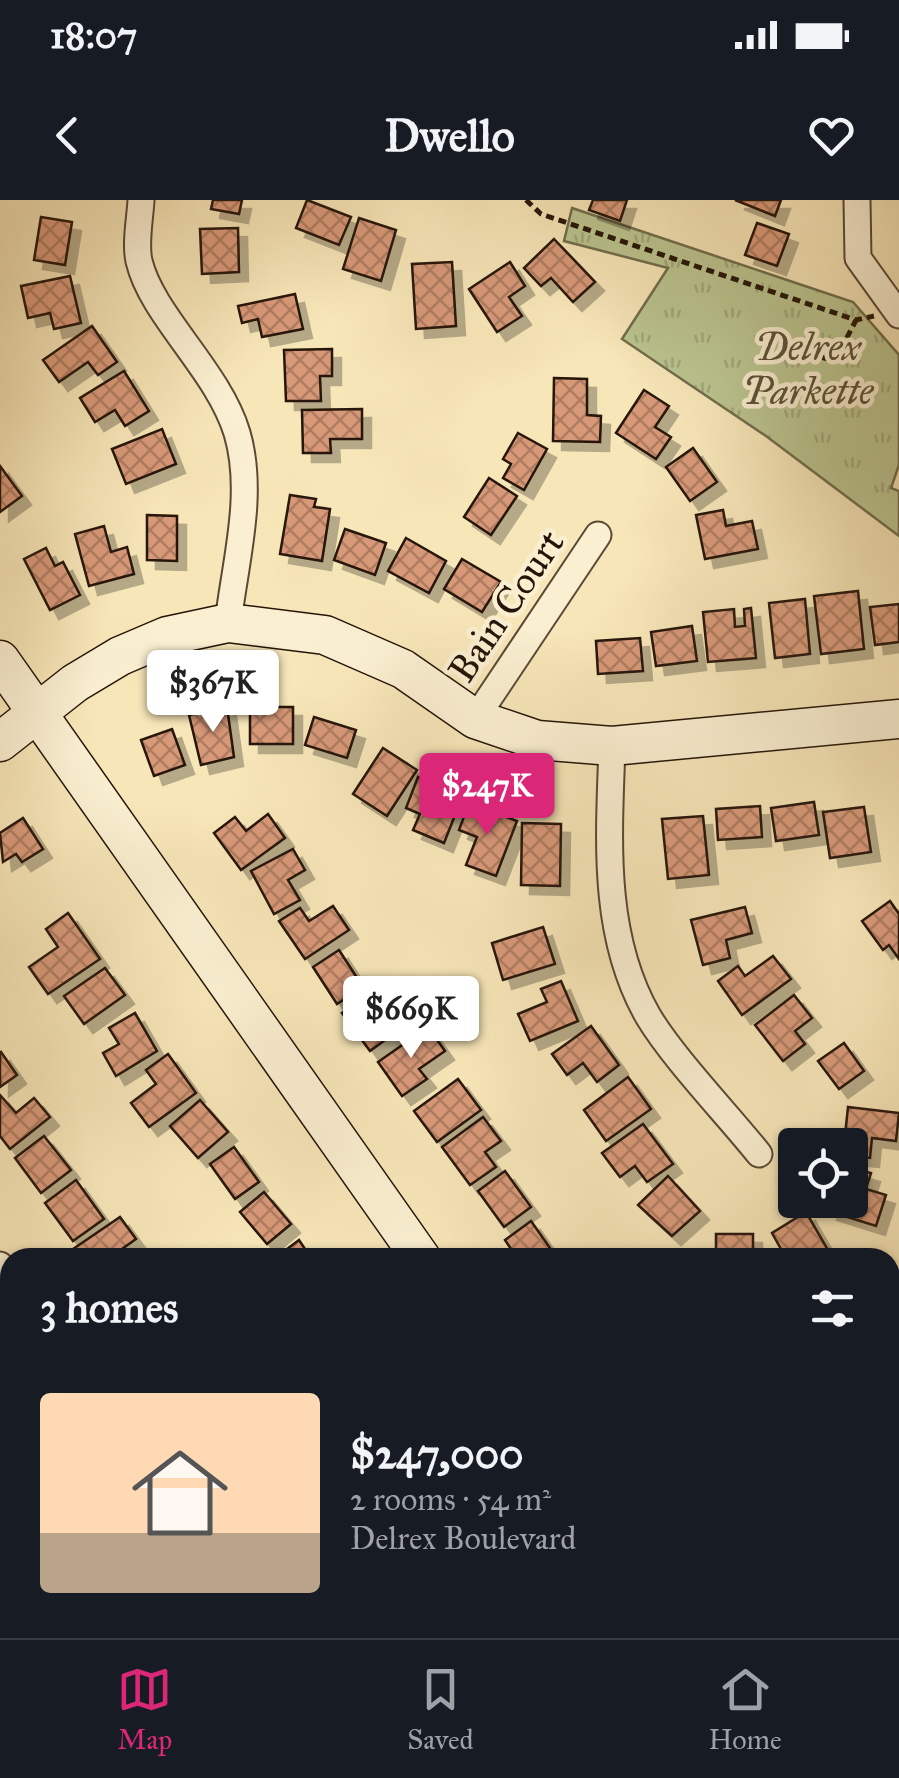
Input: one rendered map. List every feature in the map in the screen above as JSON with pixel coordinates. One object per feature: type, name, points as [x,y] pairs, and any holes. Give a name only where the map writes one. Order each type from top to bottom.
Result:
[{"type":"street","points":[[141,200],[138,258],[148,286],[211,375],[238,435],[244,502],[228,623]]},
{"type":"street","points":[[857,200],[858,258],[895,313]]},
{"type":"street","name":"Bain Court","points":[[476,719],[598,535]]},
{"type":"street","points":[[0,742],[120,656],[167,636],[228,623],[325,635],[403,669],[476,719],[537,740],[612,746],[899,719]]},
{"type":"street","points":[[0,660],[415,1248]]},
{"type":"street","points":[[612,746],[608,880],[622,953],[648,1017],[760,1154]]},
{"type":"path","points":[[526,200],[541,214],[856,320],[895,313]]},
{"type":"path","points":[[810,354],[835,361],[856,320]]},
{"type":"green space","name":"Delrex Parkette","points":[[572,208],[853,302],[899,355],[899,465],[891,488],[899,491],[899,536],[766,436],[622,339],[668,268],[564,241]]},
{"type":"building","points":[[213,200],[242,200],[239,214],[211,209]]},
{"type":"building","points":[[307,200],[351,217],[339,245],[296,228]]},
{"type":"building","points":[[593,200],[627,200],[620,221],[589,210]]},
{"type":"building","points":[[735,200],[781,200],[775,216]]},
{"type":"building","points":[[41,217],[72,222],[65,265],[34,260]]},
{"type":"building","points":[[359,218],[396,230],[381,281],[343,269]]},
{"type":"building","points":[[757,223],[789,234],[777,266],[745,255]]},
{"type":"building","points":[[238,228],[239,272],[202,274],[200,229]]},
{"type":"building","points":[[554,239],[595,282],[573,302],[551,278],[541,286],[524,268]]},
{"type":"building","points":[[452,262],[456,326],[416,329],[412,264]]},
{"type":"building","points":[[510,262],[525,286],[509,297],[522,316],[497,332],[469,289]]},
{"type":"building","points":[[70,276],[81,323],[54,329],[50,313],[28,318],[21,286]]},
{"type":"building","points":[[295,294],[303,329],[262,337],[258,319],[242,323],[238,306]]},
{"type":"building","points":[[92,326],[117,362],[98,375],[88,362],[59,382],[43,360]]},
{"type":"building","points":[[332,349],[332,376],[320,376],[321,401],[286,401],[284,350]]},
{"type":"building","points":[[124,371],[149,411],[125,426],[115,410],[95,422],[80,398]]},
{"type":"building","points":[[554,378],[587,379],[587,415],[601,416],[600,442],[553,441]]},
{"type":"building","points":[[644,390],[669,406],[655,427],[671,437],[656,459],[616,433]]},
{"type":"building","points":[[362,409],[362,439],[330,439],[331,453],[303,453],[302,410]]},
{"type":"building","points":[[162,429],[176,464],[126,484],[112,449]]},
{"type":"building","points":[[518,433],[547,449],[524,490],[503,478],[511,464],[503,459]]},
{"type":"building","points":[[693,448],[717,482],[690,501],[666,467]]},
{"type":"building","points":[[0,466],[22,496],[0,512]]},
{"type":"building","points":[[489,478],[517,496],[491,535],[464,517]]},
{"type":"building","points":[[290,495],[316,499],[314,507],[330,509],[322,561],[280,554]]},
{"type":"building","points":[[723,510],[726,526],[752,521],[758,549],[705,559],[696,515]]},
{"type":"building","points":[[147,515],[177,516],[177,561],[147,560]]},
{"type":"building","points":[[104,526],[111,552],[127,547],[134,574],[89,586],[75,534]]},
{"type":"building","points":[[345,529],[386,543],[375,575],[334,560]]},
{"type":"building","points":[[406,538],[446,561],[429,593],[388,571]]},
{"type":"building","points":[[46,548],[55,566],[63,562],[80,595],[50,610],[24,559]]},
{"type":"building","points":[[462,559],[501,582],[482,612],[444,589]]},
{"type":"building","points":[[858,591],[864,649],[821,654],[814,596]]},
{"type":"building","points":[[805,599],[810,654],[775,658],[769,603]]},
{"type":"building","points":[[899,604],[899,642],[875,645],[870,607]]},
{"type":"building","points":[[751,608],[756,658],[708,662],[703,612],[734,609],[735,627],[745,626],[744,609]]},
{"type":"building","points":[[692,626],[697,661],[656,666],[651,632]]},
{"type":"building","points":[[640,638],[643,671],[598,674],[596,641]]},
{"type":"building","points":[[227,707],[234,757],[201,765],[189,715]]},
{"type":"building","points":[[250,707],[293,707],[293,744],[250,744]]},
{"type":"building","points":[[314,717],[356,730],[347,758],[305,745]]},
{"type":"building","points":[[172,729],[185,765],[154,776],[141,740]]},
{"type":"building","points":[[383,748],[417,770],[387,816],[353,794]]},
{"type":"building","points":[[418,777],[463,795],[444,843],[413,830],[420,814],[406,808]]},
{"type":"building","points":[[814,802],[819,835],[776,841],[771,808]]},
{"type":"building","points":[[469,803],[517,821],[496,876],[466,865],[477,837],[459,830]]},
{"type":"building","points":[[760,806],[762,837],[718,840],[716,809]]},
{"type":"building","points":[[864,807],[871,852],[830,858],[823,812]]},
{"type":"building","points":[[268,814],[285,838],[241,870],[214,833],[235,817],[246,831]]},
{"type":"building","points":[[703,816],[709,875],[668,879],[662,819]]},
{"type":"building","points":[[23,818],[43,849],[22,862],[16,854],[3,862],[0,833]]},
{"type":"building","points":[[522,823],[561,824],[560,886],[521,885]]},
{"type":"building","points":[[293,849],[305,870],[288,880],[300,900],[274,914],[251,871]]},
{"type":"building","points":[[890,901],[899,914],[899,959],[889,945],[883,950],[862,921]]},
{"type":"building","points":[[333,906],[349,930],[305,959],[279,921],[300,908],[309,921]]},
{"type":"building","points":[[745,907],[752,933],[726,940],[730,958],[703,965],[691,920]]},
{"type":"building","points":[[68,913],[100,959],[48,994],[29,967],[58,947],[46,929]]},
{"type":"building","points":[[543,927],[555,964],[503,980],[492,943]]},
{"type":"building","points":[[339,950],[363,987],[337,1004],[313,967]]},
{"type":"building","points":[[773,956],[791,979],[742,1015],[718,981],[738,966],[745,976]]},
{"type":"building","points":[[105,968],[125,995],[84,1024],[64,996]]},
{"type":"building","points":[[561,981],[578,1021],[530,1041],[518,1014],[547,1002],[541,989]]},
{"type":"building","points":[[398,995],[415,1018],[370,1051],[342,1013],[365,996],[375,1011]]},
{"type":"building","points":[[794,995],[812,1018],[795,1031],[805,1044],[783,1061],[755,1025]]},
{"type":"building","points":[[135,1013],[157,1051],[116,1076],[103,1053],[119,1044],[109,1028]]},
{"type":"building","points":[[591,1026],[619,1065],[597,1082],[583,1063],[567,1075],[552,1054]]},
{"type":"building","points":[[428,1027],[445,1051],[419,1069],[427,1079],[402,1096],[378,1062]]},
{"type":"building","points":[[844,1043],[864,1071],[839,1089],[818,1061]]},
{"type":"building","points":[[0,1053],[17,1075],[0,1087]]},
{"type":"building","points":[[168,1054],[196,1093],[149,1127],[131,1103],[156,1084],[146,1070]]},
{"type":"building","points":[[628,1077],[651,1109],[606,1141],[584,1110]]},
{"type":"building","points":[[458,1079],[481,1110],[437,1142],[414,1111]]},
{"type":"building","points":[[0,1095],[16,1113],[34,1098],[50,1117],[10,1149],[0,1136]]},
{"type":"building","points":[[200,1100],[228,1132],[198,1158],[170,1126]]},
{"type":"building","points":[[848,1107],[899,1113],[896,1141],[872,1138],[870,1158],[868,1128],[846,1128]]},
{"type":"building","points":[[483,1117],[501,1141],[485,1152],[496,1167],[470,1185],[442,1147]]},
{"type":"building","points":[[643,1124],[673,1164],[647,1182],[635,1166],[620,1177],[602,1153]]},
{"type":"building","points":[[44,1136],[71,1170],[41,1193],[15,1158]]},
{"type":"building","points":[[234,1147],[259,1182],[235,1199],[210,1164]]},
{"type":"building","points":[[505,1171],[531,1207],[504,1227],[478,1191]]},
{"type":"building","points":[[668,1176],[700,1211],[672,1236],[638,1205]]},
{"type":"building","points":[[76,1180],[104,1219],[73,1241],[45,1203]]},
{"type":"building","points":[[868,1190],[886,1195],[876,1226],[850,1218],[868,1218]]},
{"type":"building","points":[[264,1192],[291,1224],[267,1244],[240,1212]]},
{"type":"building","points":[[120,1217],[136,1239],[123,1248],[74,1248]]},
{"type":"building","points":[[796,1218],[809,1218],[827,1248],[780,1248],[772,1233]]},
{"type":"building","points":[[531,1221],[550,1248],[510,1248],[505,1240]]},
{"type":"building","points":[[716,1234],[753,1234],[753,1248],[716,1248]]},
{"type":"building","points":[[299,1240],[304,1248],[288,1248]]}]
